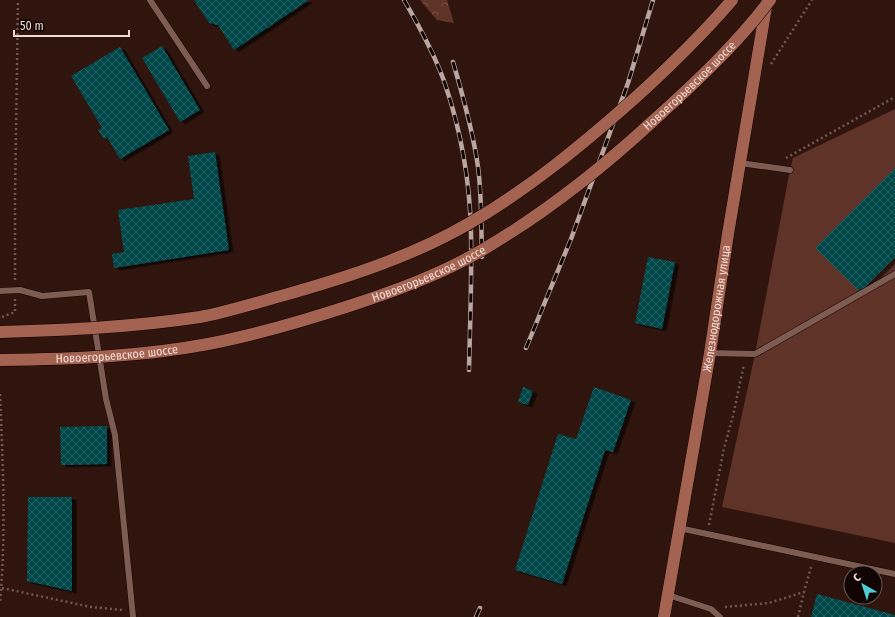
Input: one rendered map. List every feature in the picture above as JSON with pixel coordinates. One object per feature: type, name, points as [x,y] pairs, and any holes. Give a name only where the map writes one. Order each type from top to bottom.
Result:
[{"type":"main road","points":[[0,332],[111,328],[203,316],[315,286],[379,265],[422,247],[467,224],[512,196],[562,161],[650,84],[692,43],[732,0]]},
{"type":"main road","name":"Железнодорожная улица","points":[[664,617],[710,353],[740,162],[769,0]]},
{"type":"main road","name":"Новоегорьевское шоссе","points":[[0,360],[64,359],[113,356],[160,352],[209,344],[257,333],[323,314],[390,292],[434,274],[482,250],[528,221],[580,184],[629,143],[714,64],[754,21],[769,0]]},
{"type":"lane","points":[[150,0],[207,86]]},
{"type":"lane","points":[[740,162],[790,170]]},
{"type":"lane","points":[[710,353],[755,354],[895,274]]},
{"type":"lane","points":[[0,291],[20,290],[42,296],[89,292],[106,399],[115,435],[133,617]]},
{"type":"lane","points":[[679,528],[895,574]]},
{"type":"lane","points":[[668,595],[711,609],[720,617]]},
{"type":"path","points":[[0,318],[15,312],[18,0]]},
{"type":"path","points":[[767,70],[812,0]]},
{"type":"path","points":[[769,167],[895,97]]},
{"type":"path","points":[[708,534],[724,448],[747,354]]},
{"type":"path","points":[[0,394],[3,460],[3,554],[0,604]]},
{"type":"path","points":[[798,617],[811,568]]},
{"type":"path","points":[[1,588],[91,607],[121,609]]},
{"type":"path","points":[[711,609],[769,602],[804,592]]},
{"type":"green space","points":[[420,0],[447,0],[454,23],[437,20]]},
{"type":"green space","points":[[895,109],[895,543],[722,507],[755,354],[793,158]]},
{"type":"building","points":[[194,0],[309,0],[234,50],[218,25],[209,23]]},
{"type":"building","points":[[162,46],[200,110],[180,122],[142,58]]},
{"type":"building","points":[[120,47],[169,130],[120,159],[107,137],[104,139],[98,130],[102,128],[71,76]]},
{"type":"building","points":[[215,152],[229,250],[114,268],[112,254],[124,252],[118,210],[194,199],[188,156]]},
{"type":"building","points":[[895,168],[895,257],[860,292],[815,248]]},
{"type":"building","points":[[648,257],[675,262],[662,329],[635,323]]},
{"type":"building","points":[[523,387],[533,391],[528,405],[518,402]]},
{"type":"building","points":[[594,387],[631,400],[613,452],[605,450],[562,584],[515,570],[558,434],[576,439]]},
{"type":"building","points":[[107,426],[107,464],[61,465],[60,427]]},
{"type":"building","points":[[28,497],[72,497],[72,591],[27,581]]},
{"type":"building","points":[[817,594],[843,601],[843,605],[858,605],[895,615],[895,617],[811,617]]},
{"type":"railway","points":[[404,0],[436,60],[450,100],[464,156],[469,195],[471,233],[469,370]]},
{"type":"railway","points":[[526,348],[571,239],[628,83],[653,0]]},
{"type":"railway","points":[[453,62],[471,127],[478,167],[481,201],[482,257]]},
{"type":"railway","points":[[476,617],[480,608]]}]
